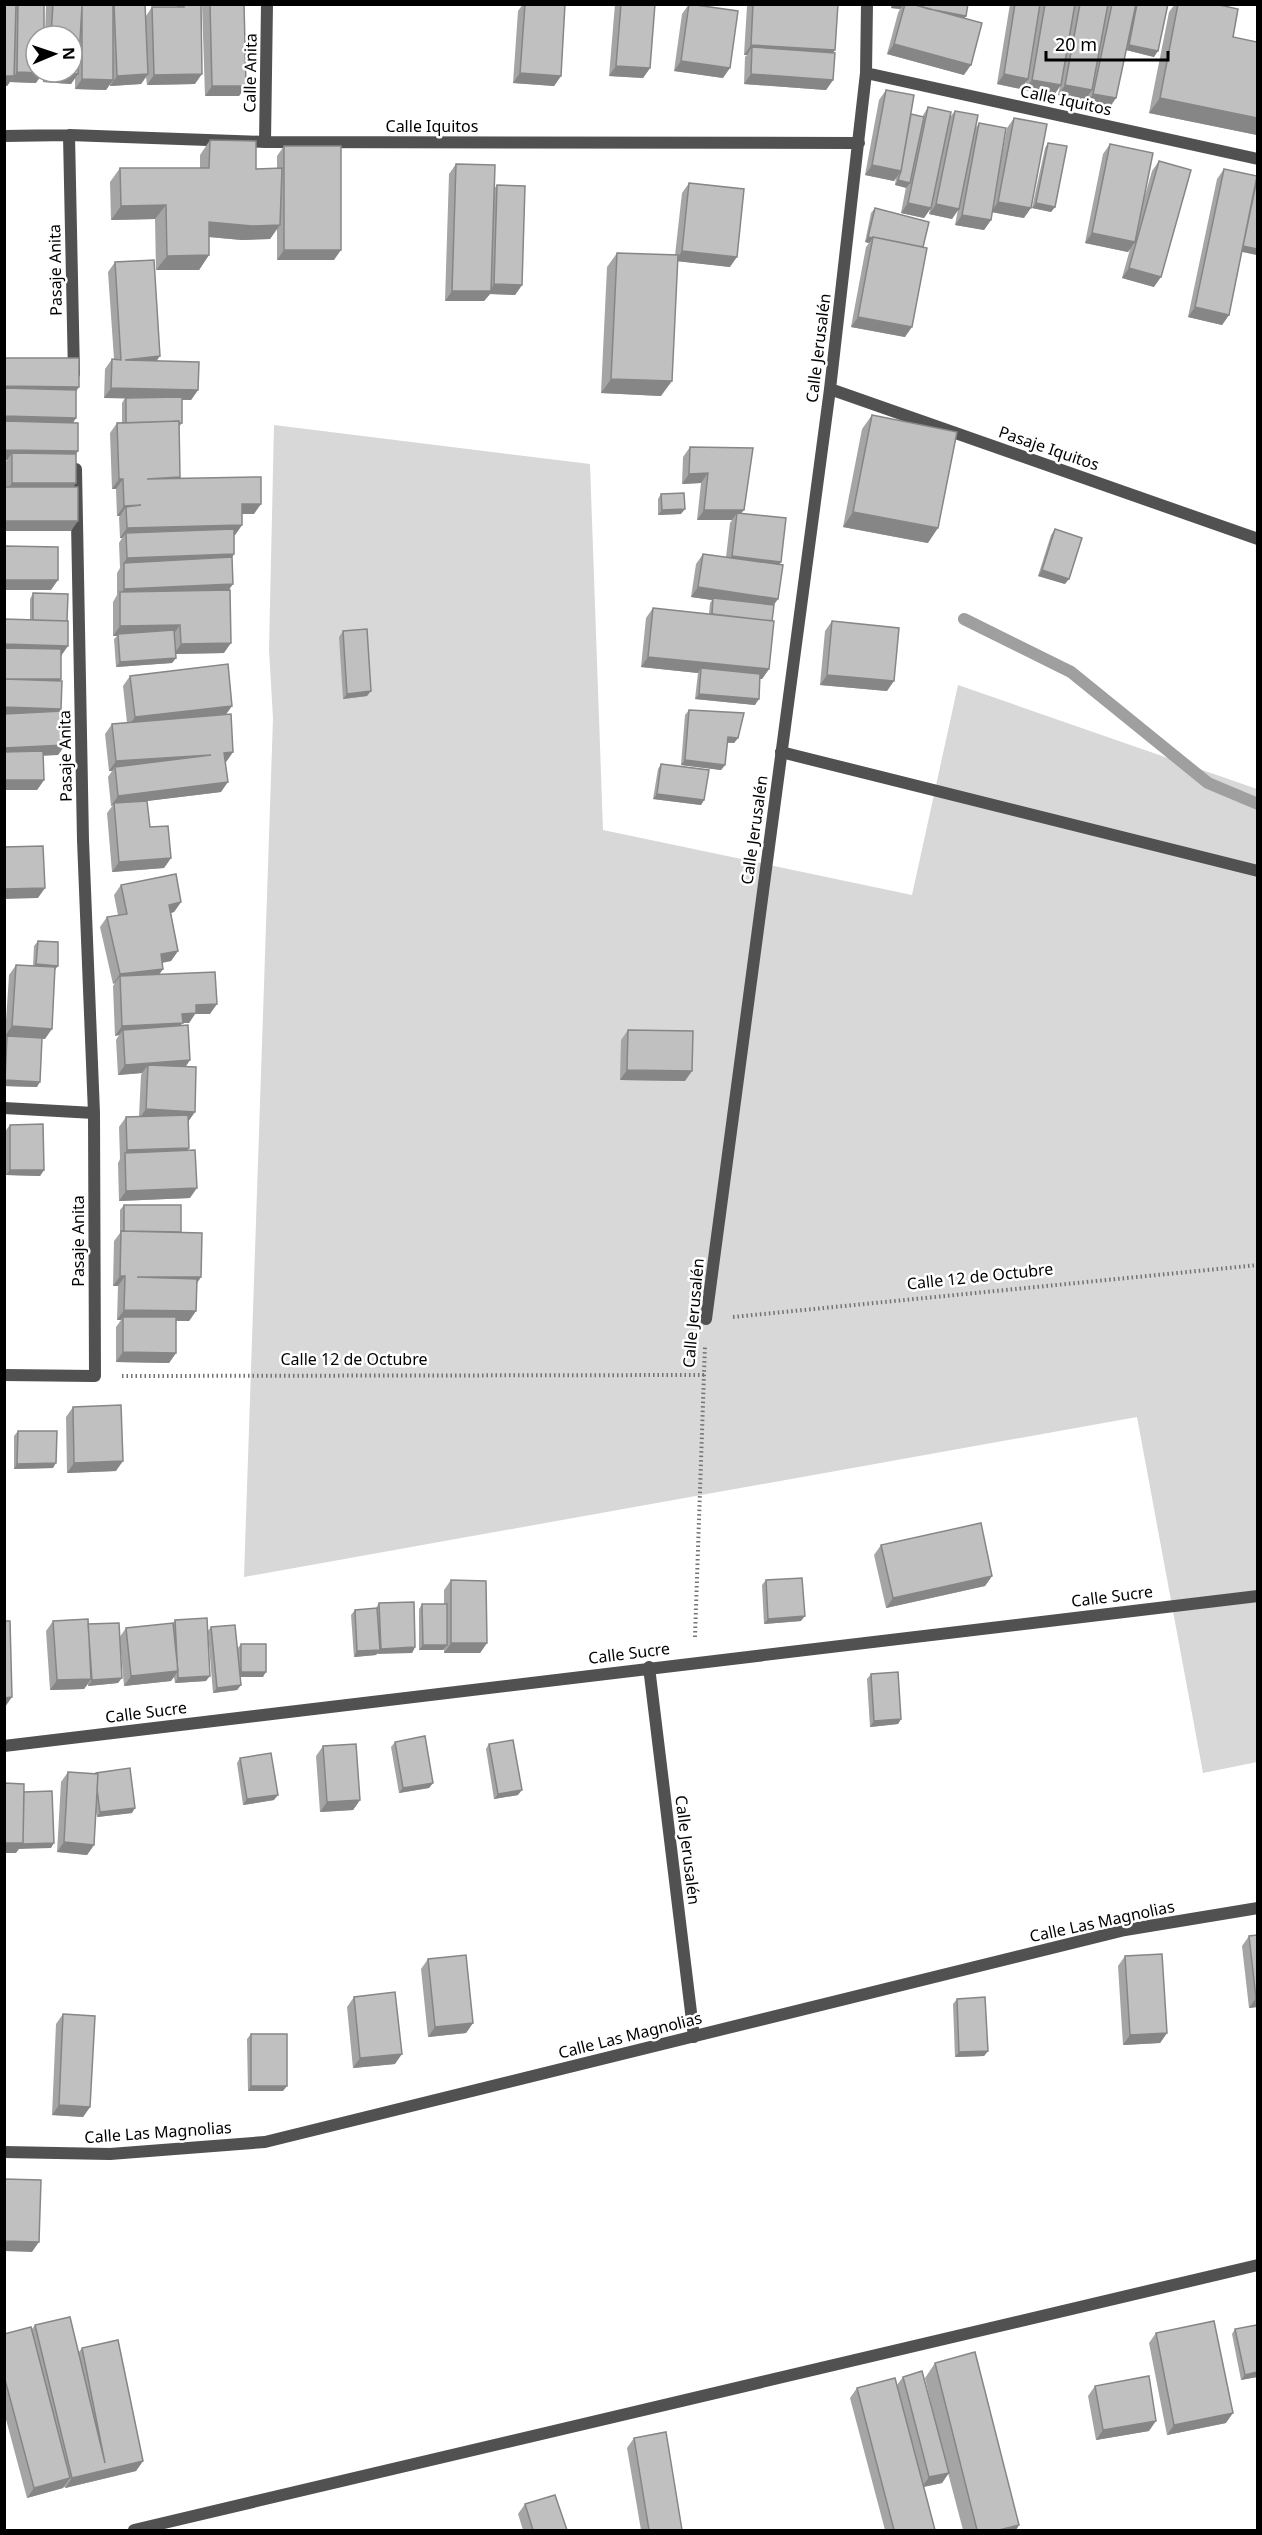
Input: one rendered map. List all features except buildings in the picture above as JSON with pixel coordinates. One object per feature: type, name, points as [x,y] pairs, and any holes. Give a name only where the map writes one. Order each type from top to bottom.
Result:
[{"type":"street","name":"Calle Anita","points":[[265,142],[267,4]]},
{"type":"street","name":"Calle Jerusalén","points":[[706,1319],[830,389],[860,143],[866,73],[867,4]]},
{"type":"street","name":"Calle Iquitos","points":[[866,73],[1257,159]]},
{"type":"street","name":"Calle Iquitos","points":[[4,136],[69,135],[265,142],[860,143]]},
{"type":"street","name":"Pasaje Anita","points":[[69,135],[74,386]]},
{"type":"street","name":"Pasaje Iquitos","points":[[830,389],[1257,539]]},
{"type":"street","name":"Pasaje Anita","points":[[76,458],[83,840],[94,1113],[95,1376]]},
{"type":"street","points":[[781,752],[1257,871]]},
{"type":"street","points":[[4,1108],[94,1113]]},
{"type":"street","points":[[4,1375],[95,1376]]},
{"type":"street","name":"Calle Sucre","points":[[4,1746],[1257,1596]]},
{"type":"street","name":"Calle Jerusalén","points":[[649,1667],[694,2037]]},
{"type":"street","name":"Calle Las Magnolias","points":[[4,2152],[110,2154],[265,2142],[1125,1930],[1257,1908]]},
{"type":"street","points":[[134,2530],[1257,2265]]},
{"type":"path","name":"Calle 12 de Octubre","points":[[706,1319],[1257,1265]]},
{"type":"path","name":"Calle Jerusalén","points":[[695,1662],[706,1319]]},
{"type":"path","name":"Calle 12 de Octubre","points":[[95,1376],[704,1375]]},
{"type":"shaded area","points":[[274,425],[590,464],[603,830],[912,895],[958,685],[1257,789],[1257,1762],[1203,1773],[1137,1417],[244,1577],[273,718],[269,650]]},
{"type":"waterway","points":[[964,619],[1071,672],[1208,783],[1258,804]]}]
